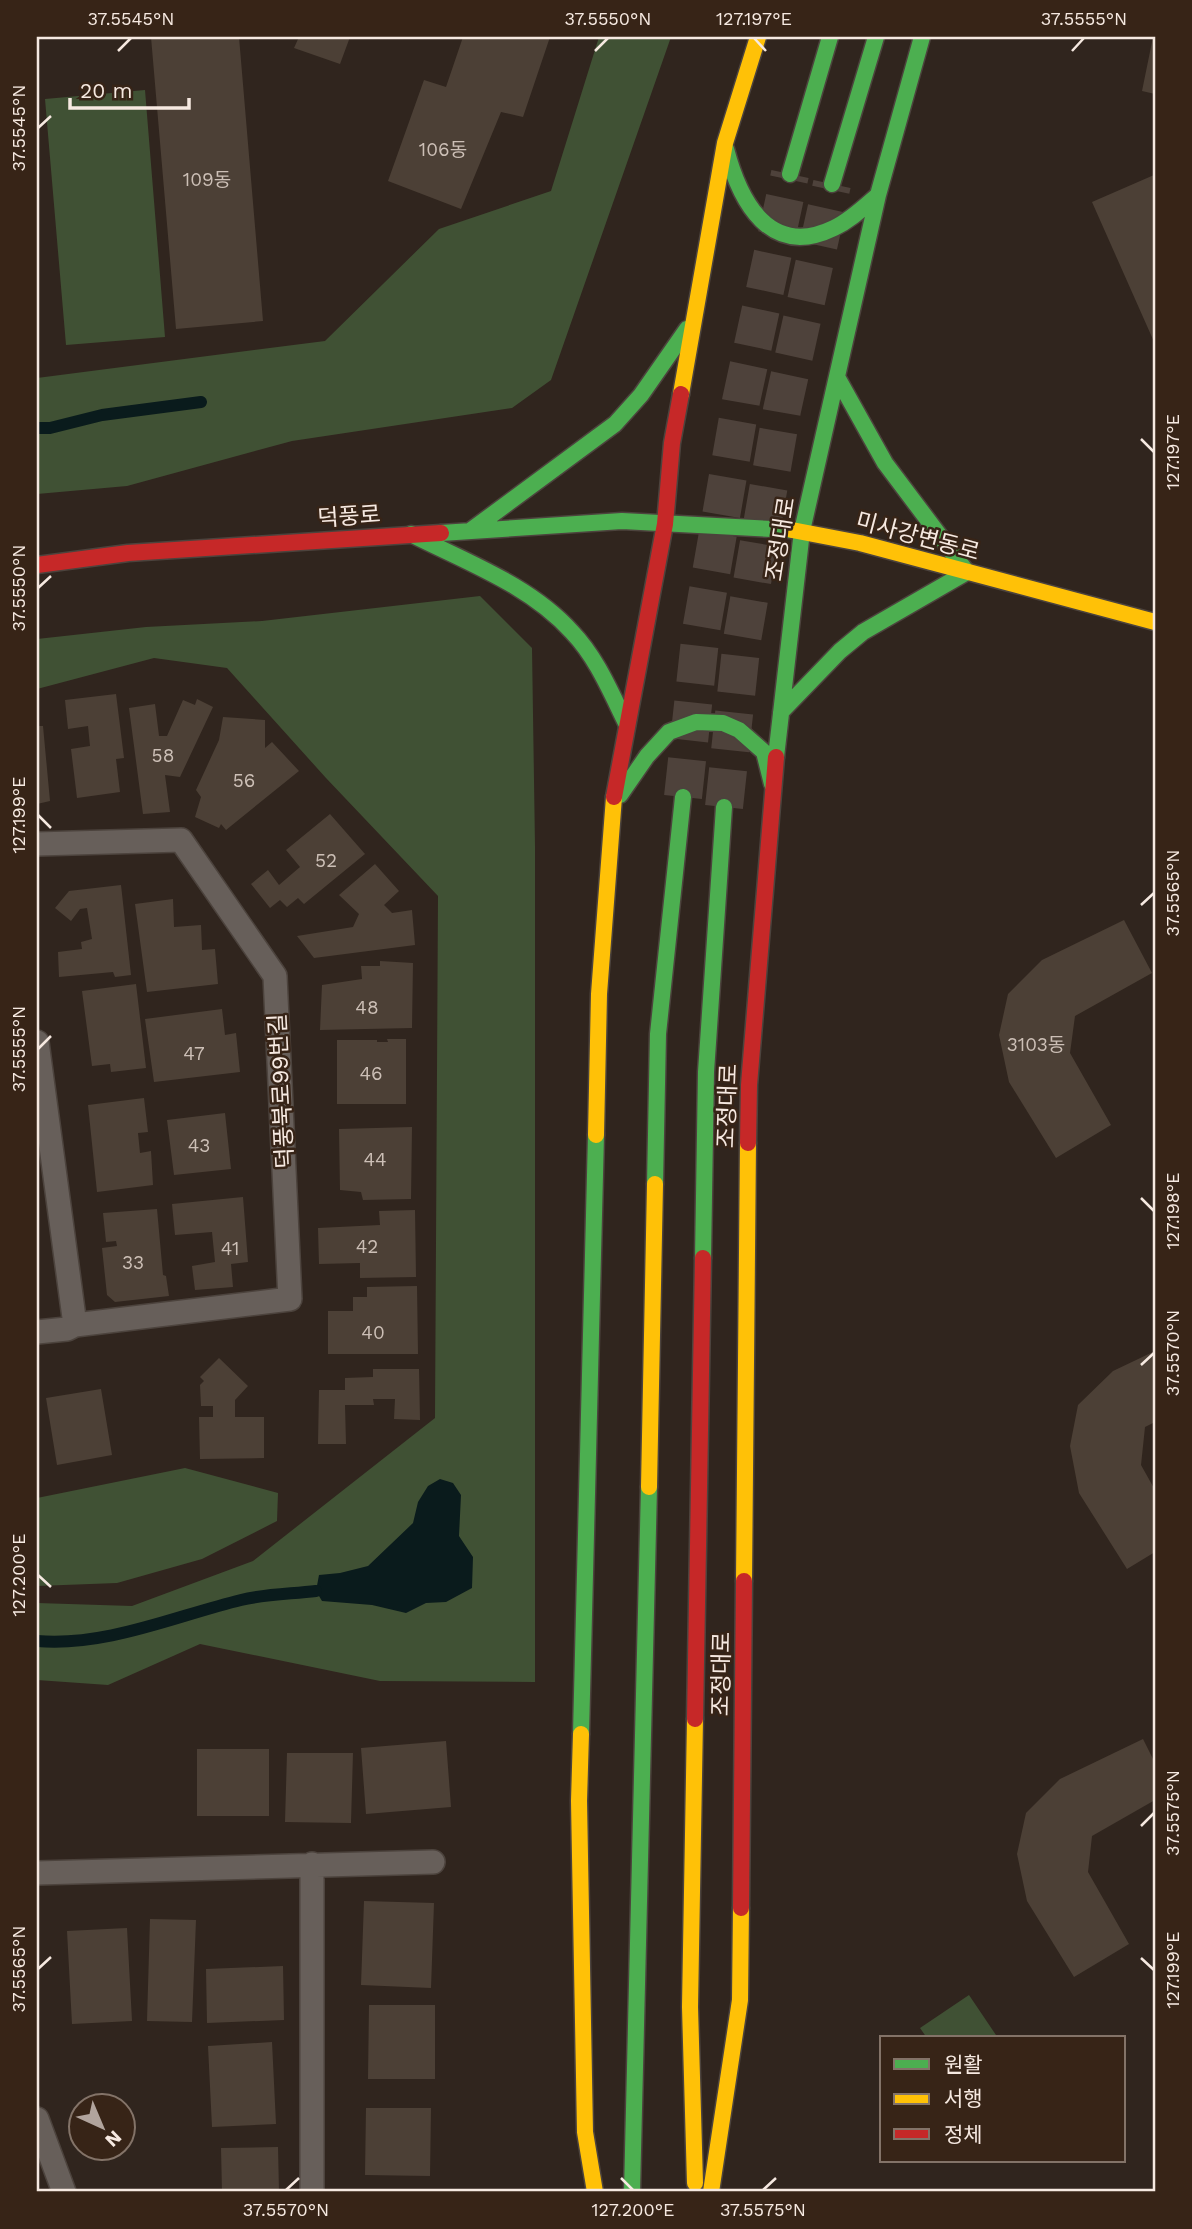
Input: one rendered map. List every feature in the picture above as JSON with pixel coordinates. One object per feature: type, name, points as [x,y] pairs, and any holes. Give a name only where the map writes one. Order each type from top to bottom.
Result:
[{"type":"main road","points":[[595,2192],[585,2132],[579,1801],[599,993],[611,810],[665,524],[672,443],[725,143],[758,37]]},
{"type":"main road","points":[[790,174],[830,37]]},
{"type":"main road","points":[[832,184],[876,37]]},
{"type":"main road","name":"조정대로","points":[[711,2192],[740,2000],[749,1085],[773,786],[802,531],[878,195],[922,37]]},
{"type":"main road","points":[[725,143],[730,168],[752,213],[768,229],[785,236],[803,238],[826,232],[851,218],[878,195]]},
{"type":"main road","points":[[470,531],[615,424],[642,395],[695,318]]},
{"type":"main road","points":[[781,712],[863,632],[967,572],[886,463],[837,377]]},
{"type":"main road","name":"덕풍로","points":[[37,565],[128,553],[411,534],[622,521],[665,524]]},
{"type":"main road","name":"미사강변동로","points":[[665,524],[802,531],[860,543],[1155,622]]},
{"type":"main road","points":[[411,534],[534,598],[572,631],[591,657],[628,725]]},
{"type":"main road","points":[[611,810],[647,756],[669,732],[696,722],[723,723],[739,730],[764,752],[773,786]]},
{"type":"main road","points":[[632,2192],[658,1034],[683,797]]},
{"type":"main road","name":"조정대로","points":[[695,2192],[690,2007],[706,1072],[724,807]]},
{"type":"lane","name":"덕풍북로99번길","points":[[37,844],[181,840],[275,976],[290,1299],[37,1332]]},
{"type":"lane","points":[[37,1042],[75,1325]]},
{"type":"lane","points":[[37,1873],[433,1862]]},
{"type":"lane","points":[[312,1864],[312,2192]]},
{"type":"lane","points":[[37,2119],[64,2192]]},
{"type":"green space","points":[[599,37],[671,37],[551,380],[512,408],[292,441],[127,486],[37,494],[37,378],[325,341],[439,229],[551,191]]},
{"type":"green space","points":[[145,90],[165,337],[66,345],[45,99]]},
{"type":"green space","points":[[480,596],[532,648],[535,846],[535,1682],[380,1681],[200,1644],[108,1685],[37,1680],[37,1603],[132,1606],[253,1561],[435,1418],[438,896],[227,668],[154,658],[37,689],[37,639],[146,627],[262,621]]},
{"type":"green space","points":[[185,1468],[278,1493],[277,1521],[202,1559],[117,1583],[37,1586],[37,1498]]},
{"type":"green space","points":[[969,1995],[997,2036],[926,2036],[920,2028]]},
{"type":"shaded area","points":[[440,1479],[453,1483],[461,1495],[459,1536],[473,1557],[472,1588],[446,1602],[426,1603],[406,1613],[372,1605],[322,1601],[316,1591],[319,1575],[368,1566],[413,1523],[418,1502],[428,1486]]},
{"type":"building","points":[[151,37],[239,37],[263,321],[176,329]]},
{"type":"building","points":[[299,37],[350,37],[340,64],[294,48]]},
{"type":"building","points":[[463,37],[550,37],[523,117],[501,112],[461,209],[388,181],[424,80],[446,87]]},
{"type":"building","points":[[1155,37],[1155,94],[1142,91]]},
{"type":"building","points":[[1154,175],[1155,178],[1155,344],[1092,202]]},
{"type":"building","points":[[116,694],[124,758],[116,759],[120,792],[77,798],[71,749],[90,746],[88,726],[68,729],[65,700]]},
{"type":"building","points":[[197,699],[213,707],[180,777],[165,775],[170,812],[143,814],[129,708],[155,704],[159,736],[167,736],[183,700],[195,705]]},
{"type":"building","points":[[223,717],[265,720],[265,748],[272,742],[299,771],[226,830],[221,824],[219,828],[195,817],[201,797],[196,790],[219,740]]},
{"type":"building","points":[[37,726],[43,726],[50,801],[37,804]]},
{"type":"building","points":[[330,814],[365,854],[304,904],[298,898],[287,907],[280,900],[270,908],[251,884],[268,870],[279,885],[300,867],[286,850]]},
{"type":"building","points":[[375,864],[399,891],[384,905],[392,913],[412,910],[415,945],[314,958],[297,936],[353,927],[359,914],[339,895]]},
{"type":"building","points":[[121,885],[131,975],[115,977],[113,972],[59,977],[58,952],[82,949],[81,942],[92,939],[87,908],[80,909],[71,921],[55,908],[69,891]]},
{"type":"building","points":[[173,899],[174,927],[201,925],[202,950],[215,949],[218,984],[147,992],[135,904]]},
{"type":"building","points":[[1124,920],[1152,973],[1075,1016],[1070,1053],[1111,1125],[1056,1158],[1009,1082],[999,1035],[1008,994],[1042,960]]},
{"type":"building","points":[[380,961],[413,963],[412,1028],[320,1030],[322,985],[362,979],[361,966],[380,966]]},
{"type":"building","points":[[136,984],[146,1068],[111,1072],[110,1064],[92,1066],[82,991]]},
{"type":"building","points":[[222,1009],[225,1035],[236,1033],[240,1072],[154,1082],[145,1019]]},
{"type":"building","points":[[387,1039],[406,1039],[406,1104],[337,1104],[337,1040],[388,1042]]},
{"type":"building","points":[[144,1098],[148,1132],[138,1133],[140,1153],[151,1151],[153,1185],[97,1192],[88,1105]]},
{"type":"building","points":[[225,1113],[231,1169],[174,1175],[167,1120]]},
{"type":"building","points":[[412,1127],[411,1199],[363,1200],[361,1192],[340,1190],[339,1129]]},
{"type":"building","points":[[243,1197],[248,1262],[231,1264],[233,1287],[195,1290],[192,1266],[215,1262],[212,1232],[175,1235],[172,1204]]},
{"type":"building","points":[[157,1209],[163,1275],[166,1276],[169,1296],[115,1302],[107,1295],[102,1248],[117,1246],[116,1241],[106,1242],[103,1213]]},
{"type":"building","points":[[415,1210],[416,1277],[360,1278],[360,1263],[319,1264],[318,1228],[380,1225],[379,1211]]},
{"type":"building","points":[[417,1286],[418,1354],[328,1354],[328,1311],[353,1311],[353,1297],[367,1297],[367,1287]]},
{"type":"building","points":[[1155,1351],[1155,1422],[1145,1427],[1141,1465],[1155,1490],[1155,1552],[1127,1569],[1079,1493],[1070,1446],[1078,1405],[1113,1371]]},
{"type":"building","points":[[219,1358],[248,1386],[235,1400],[235,1417],[264,1417],[264,1458],[200,1459],[199,1417],[213,1417],[213,1406],[201,1406],[200,1385],[204,1381],[200,1377]]},
{"type":"building","points":[[373,1369],[419,1369],[420,1420],[394,1419],[395,1399],[373,1399],[374,1405],[345,1405],[346,1444],[318,1444],[319,1390],[345,1390],[345,1378],[373,1377]]},
{"type":"building","points":[[101,1389],[112,1455],[57,1465],[46,1398]]},
{"type":"building","points":[[1143,1739],[1155,1763],[1155,1800],[1092,1836],[1088,1872],[1129,1944],[1074,1977],[1027,1901],[1017,1854],[1026,1813],[1060,1779]]},
{"type":"building","points":[[446,1741],[451,1807],[366,1814],[361,1748]]},
{"type":"building","points":[[197,1749],[269,1749],[269,1816],[197,1816]]},
{"type":"building","points":[[287,1753],[353,1753],[351,1823],[285,1822]]},
{"type":"building","points":[[364,1901],[434,1903],[431,1988],[361,1985]]},
{"type":"building","points":[[150,1919],[196,1920],[192,2022],[147,2021]]},
{"type":"building","points":[[127,1928],[132,2021],[72,2024],[67,1931]]},
{"type":"building","points":[[283,1966],[284,2020],[207,2023],[206,1969]]},
{"type":"building","points":[[369,2005],[435,2005],[435,2079],[368,2079]]},
{"type":"building","points":[[272,2042],[276,2124],[212,2127],[208,2046]]},
{"type":"building","points":[[366,2108],[431,2108],[430,2176],[365,2175]]},
{"type":"building","points":[[278,2147],[279,2192],[222,2192],[221,2148]]},
{"type":"waterway","points":[[37,428],[50,428],[102,415],[201,402]]},
{"type":"waterway","points":[[37,1641],[63,1642],[114,1635],[250,1598],[316,1591]]},
{"type":"tunnel","points":[[683,797],[701,631],[741,401],[790,174]]},
{"type":"tunnel","points":[[724,807],[742,640],[782,410],[832,184]]},
{"type":"traffic: fast","points":[[790,174],[830,37]]},
{"type":"traffic: fast","points":[[832,184],[876,37]]},
{"type":"traffic: fast","points":[[776,757],[802,531],[878,195],[922,37]]},
{"type":"traffic: fast","points":[[726,149],[749,205],[761,220],[775,231],[792,236],[812,236],[834,228],[852,217],[878,195]]},
{"type":"traffic: fast","points":[[470,531],[615,424],[641,395],[687,329]]},
{"type":"traffic: fast","points":[[781,712],[840,651],[863,632],[967,572],[885,463],[837,377]]},
{"type":"traffic: fast","points":[[441,533],[622,521],[792,530]]},
{"type":"traffic: fast","points":[[411,534],[496,576],[555,615],[589,653],[627,725]]},
{"type":"traffic: fast","points":[[620,795],[647,756],[669,732],[696,722],[723,723],[739,730],[764,752],[772,784]]},
{"type":"traffic: fast","points":[[655,1184],[658,1034],[683,797]]},
{"type":"traffic: fast","points":[[703,1258],[706,1072],[724,807]]},
{"type":"traffic: fast","points":[[581,1734],[596,1135]]},
{"type":"traffic: fast","points":[[632,2192],[649,1487]]},
{"type":"traffic: slow","points":[[681,394],[725,143],[758,37]]},
{"type":"traffic: slow","points":[[792,530],[860,543],[1155,622]]},
{"type":"traffic: slow","points":[[596,1135],[599,994],[614,797]]},
{"type":"traffic: slow","points":[[744,1581],[748,1143]]},
{"type":"traffic: slow","points":[[649,1487],[655,1184]]},
{"type":"traffic: slow","points":[[695,1719],[690,2007],[695,2183]]},
{"type":"traffic: slow","points":[[581,1734],[579,1801],[585,2132],[595,2192]]},
{"type":"traffic: slow","points":[[711,2192],[740,2000],[741,1908]]},
{"type":"traffic: jam","points":[[614,797],[665,524],[672,443],[681,394]]},
{"type":"traffic: jam","points":[[37,565],[128,553],[441,533]]},
{"type":"traffic: jam","points":[[748,1143],[749,1085],[776,757]]},
{"type":"traffic: jam","points":[[695,1719],[703,1258]]},
{"type":"traffic: jam","points":[[741,1908],[744,1581]]}]
